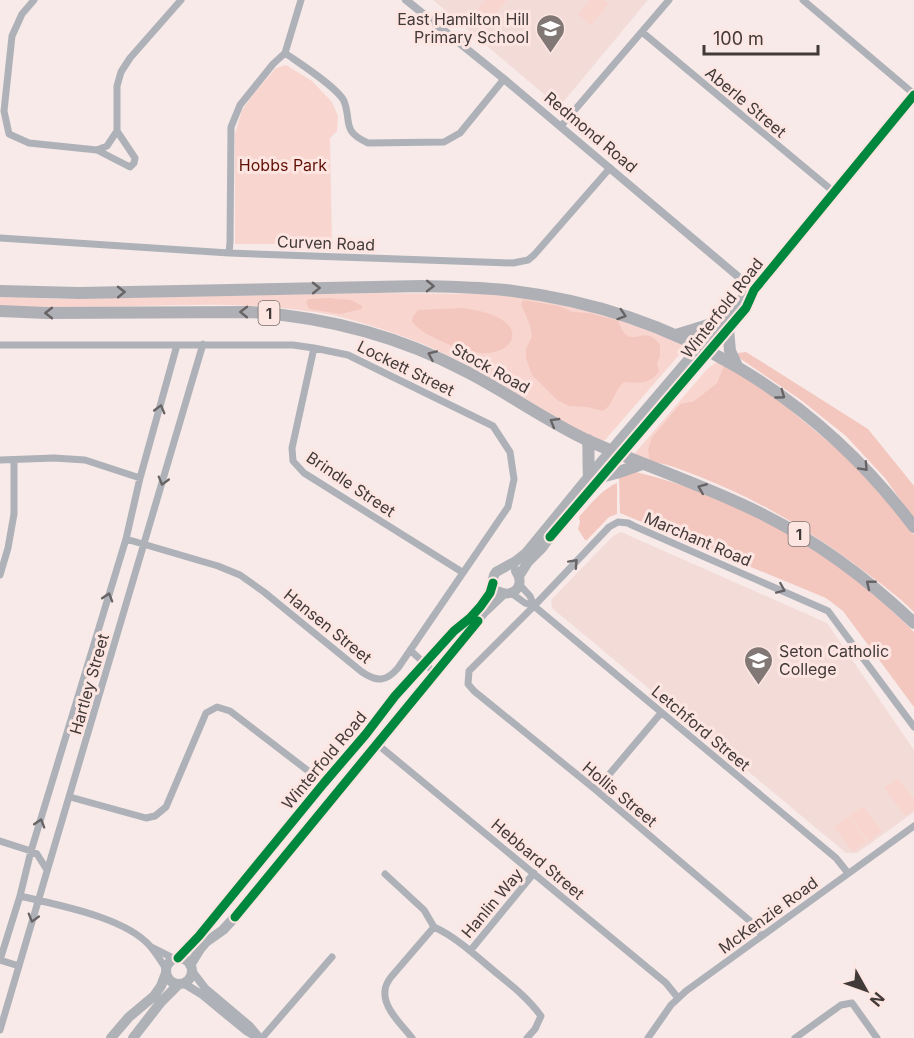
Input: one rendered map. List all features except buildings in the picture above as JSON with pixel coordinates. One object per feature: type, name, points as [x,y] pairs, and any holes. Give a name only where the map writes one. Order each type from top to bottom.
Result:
[{"type":"highway","name":"1","points":[[0,291],[67,293],[422,286],[488,288],[540,295],[593,306],[648,323],[676,335],[737,366],[785,398],[841,444],[876,480],[914,527]]},
{"type":"highway","name":"Stock Road","points":[[0,311],[280,314],[337,323],[392,339],[442,359],[588,440],[764,515],[808,540],[870,583],[914,623]]},
{"type":"highway","points":[[676,335],[724,325],[730,351],[737,366]]},
{"type":"highway","points":[[588,440],[595,476],[616,474],[642,464]]},
{"type":"main road","name":"Winterfold Road","points":[[505,567],[526,553],[724,325],[746,308],[754,290],[914,94]]},
{"type":"main road","name":"Winterfold Road","points":[[519,580],[528,562],[542,548],[595,476]]},
{"type":"main road","points":[[505,567],[512,568],[519,580],[518,588],[507,593],[496,590],[493,583],[496,572],[505,567]]},
{"type":"main road","name":"Winterfold Road","points":[[177,958],[199,936],[395,696],[454,631],[480,607],[490,593],[493,583]]},
{"type":"main road","name":"Winterfold Road","points":[[191,968],[200,949],[235,917],[484,612],[507,593]]},
{"type":"main road","points":[[111,1038],[129,1017],[161,987],[169,962],[177,958],[184,960],[191,968],[189,979],[161,1002],[133,1038]]},
{"type":"main road","points":[[166,971],[172,982],[181,984]]},
{"type":"street","points":[[34,0],[22,14],[12,36],[4,111],[9,134],[29,143],[97,150],[130,167],[135,158],[117,131],[117,86],[121,72],[130,58],[181,0]]},
{"type":"street","points":[[229,253],[231,127],[240,105],[273,64],[285,53],[301,0]]},
{"type":"street","name":"Redmond Road","points":[[406,0],[561,126],[754,290]]},
{"type":"street","points":[[561,126],[669,0]]},
{"type":"street","points":[[803,0],[914,94]]},
{"type":"street","name":"Aberle Street","points":[[642,32],[834,192]]},
{"type":"street","points":[[285,53],[336,91],[344,101],[349,129],[357,138],[368,143],[444,142],[460,133],[504,79]]},
{"type":"street","points":[[97,150],[107,146],[117,131]]},
{"type":"street","name":"Curven Road","points":[[0,238],[229,253],[513,263],[528,260],[610,168]]},
{"type":"street","name":"Hartley Street","points":[[0,1030],[203,344]]},
{"type":"street","name":"Lockett Street","points":[[0,345],[293,345],[348,355],[493,426],[510,452],[514,479],[508,507]]},
{"type":"street","name":"Hartley Street","points":[[0,960],[126,539],[177,345]]},
{"type":"street","name":"Brindle Street","points":[[314,348],[292,448],[293,461],[304,473],[462,572]]},
{"type":"street","points":[[0,460],[54,458],[85,460],[141,478]]},
{"type":"street","points":[[0,575],[14,514],[14,460]]},
{"type":"street","name":"Hansen Street","points":[[126,539],[228,570],[248,580],[362,672],[379,680],[389,677],[398,668],[508,507]]},
{"type":"street","name":"Marchant Road","points":[[469,671],[609,527],[618,522],[628,524],[828,611],[914,727]]},
{"type":"street","name":"Letchford Street","points":[[519,580],[534,606]]},
{"type":"street","name":"Letchford Street","points":[[507,593],[534,606],[836,858],[848,873]]},
{"type":"street","points":[[410,650],[435,673]]},
{"type":"street","name":"Hollis Street","points":[[469,671],[468,684],[474,691],[596,790],[750,921],[762,936]]},
{"type":"street","points":[[70,797],[146,818],[155,816],[166,807],[206,713],[217,707],[230,711],[324,783]]},
{"type":"street","points":[[596,790],[661,713]]},
{"type":"street","name":"Hebbard Street","points":[[377,744],[666,983],[678,998]]},
{"type":"street","name":"McKenzie Road","points":[[648,1038],[678,998],[914,826]]},
{"type":"street","points":[[0,841],[31,851],[40,857],[47,870]]},
{"type":"street","name":"Hanlin Way","points":[[470,951],[534,873]]},
{"type":"street","points":[[385,874],[424,910],[434,927]]},
{"type":"street","points":[[20,896],[108,920],[134,933],[151,947],[177,958]]},
{"type":"street","name":"Hanlin Way","points":[[412,1038],[388,1007],[384,992],[391,977],[434,927],[446,932],[532,1003],[541,1016],[535,1029],[526,1038]]},
{"type":"street","points":[[151,947],[166,971]]},
{"type":"street","points":[[260,1038],[332,957]]},
{"type":"street","points":[[0,960],[19,966]]},
{"type":"street","points":[[191,968],[205,988],[250,1026],[260,1038]]},
{"type":"street","points":[[181,984],[201,994],[246,1031],[260,1038]]},
{"type":"street","points":[[795,1038],[841,1005],[852,1003],[877,1038]]},
{"type":"shaded area","name":"East Hamilton Hill Primary School","points":[[433,0],[648,0],[559,107]]},
{"type":"shaded area","points":[[308,299],[351,300],[362,306],[362,309],[340,314],[309,309],[306,302]]},
{"type":"shaded area","points":[[523,300],[559,306],[573,312],[589,313],[618,321],[624,333],[629,337],[650,336],[660,345],[660,356],[657,363],[659,371],[647,381],[624,382],[610,405],[603,411],[569,406],[557,400],[532,375],[526,358],[526,349],[532,336],[521,304]]},
{"type":"shaded area","points":[[463,308],[499,318],[511,329],[512,340],[503,349],[488,353],[471,352],[430,336],[412,321],[418,310]]},
{"type":"shaded area","points":[[746,352],[868,429],[914,486],[914,519],[885,478],[846,436],[801,400],[738,357],[738,353]]},
{"type":"shaded area","points":[[724,365],[770,393],[849,459],[904,521],[914,535],[914,612],[902,600],[842,555],[783,517],[720,485],[674,467],[650,462],[648,450],[652,437],[680,404],[694,401],[717,383]]},
{"type":"shaded area","points":[[636,472],[689,488],[742,509],[816,550],[868,589],[914,632],[914,707],[843,611],[826,598],[620,513],[619,476]]},
{"type":"shaded area","points":[[617,483],[617,514],[609,517],[585,540],[578,529],[579,517],[601,494]]},
{"type":"shaded area","name":"Seton Catholic College","points":[[621,532],[827,623],[914,750],[914,812],[857,853],[846,853],[552,608],[551,600],[613,536]]},
{"type":"green space","points":[[485,0],[507,0],[484,27],[472,16]]},
{"type":"green space","points":[[590,0],[604,0],[609,4],[591,25],[578,14]]},
{"type":"green space","name":"Hobbs Park","points":[[286,65],[312,81],[332,102],[338,116],[337,131],[330,138],[332,244],[235,244],[235,134],[242,110],[254,93],[276,68]]},
{"type":"green space","points":[[378,293],[493,294],[523,298],[615,318],[686,347],[602,442],[435,349],[338,316],[275,307],[236,305],[0,306],[0,296],[56,299]]},
{"type":"green space","points":[[717,362],[724,365],[717,383],[694,401],[680,404],[652,437],[650,462],[635,456],[635,453],[708,368]]},
{"type":"green space","points":[[898,778],[914,799],[914,810],[905,816],[884,788]]},
{"type":"green space","points":[[863,806],[882,831],[869,842],[849,816]]},
{"type":"green space","points":[[848,816],[867,842],[853,852],[834,827]]},
{"type":"cycle path","points":[[550,537],[746,308],[754,290],[914,95]]},
{"type":"cycle path","points":[[178,958],[199,936],[395,696],[454,631],[480,607],[490,593],[493,583]]},
{"type":"cycle path","points":[[235,917],[478,621]]},
{"type":"place","name":"East Hamilton Hill Primary School","points":[[550,54]]},
{"type":"place","name":"Seton Catholic College","points":[[758,686]]}]
